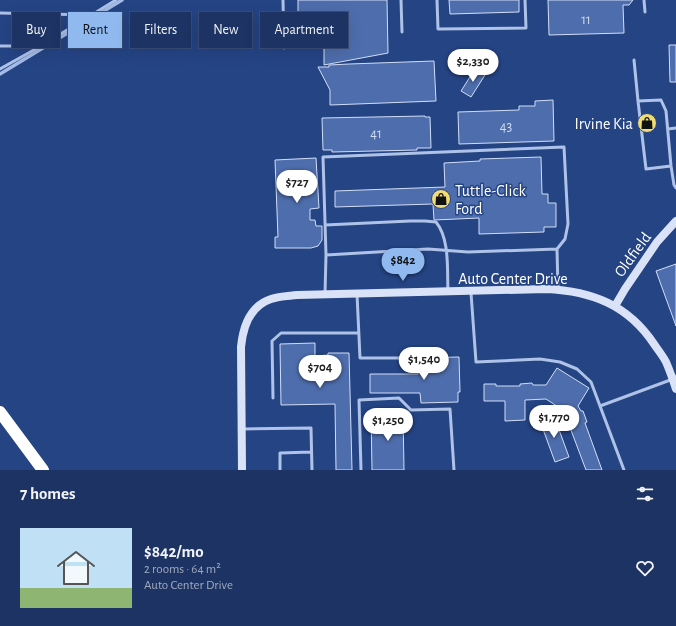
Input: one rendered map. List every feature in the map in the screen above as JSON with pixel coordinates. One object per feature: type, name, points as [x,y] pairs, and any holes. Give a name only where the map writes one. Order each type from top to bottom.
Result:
[{"type":"highway","points":[[0,412],[43,470]]},
{"type":"street","name":"Oldfield","points":[[615,306],[625,288],[657,242],[676,222]]},
{"type":"street","name":"Auto Center Drive","points":[[242,470],[241,347],[243,330],[254,310],[271,299],[297,295],[448,291],[546,289],[578,292],[593,296],[615,306],[632,318],[649,336],[666,362],[674,378],[676,389]]},
{"type":"lane","points":[[97,12],[116,0]]},
{"type":"lane","points":[[283,0],[283,12]]},
{"type":"lane","points":[[401,0],[402,32]]},
{"type":"lane","points":[[437,0],[438,30],[526,28],[524,0]]},
{"type":"lane","points":[[644,0],[645,12]]},
{"type":"lane","points":[[0,13],[68,14]]},
{"type":"lane","points":[[0,46],[12,46]]},
{"type":"lane","points":[[0,69],[37,48]]},
{"type":"lane","points":[[634,60],[646,169],[671,166]]},
{"type":"lane","points":[[638,101],[661,100],[666,110],[671,166],[674,185],[676,188]]},
{"type":"lane","points":[[668,129],[676,128]]},
{"type":"lane","points":[[325,294],[326,255],[323,157],[564,147],[568,224],[565,239],[557,249],[558,290]]},
{"type":"lane","points":[[325,225],[410,221],[436,222],[441,228],[447,250],[448,291]]},
{"type":"lane","points":[[326,255],[428,249],[468,252],[557,249]]},
{"type":"lane","points":[[471,291],[476,362],[540,359],[560,362],[577,369],[591,382],[624,470]]},
{"type":"lane","points":[[357,294],[360,358],[406,358]]},
{"type":"lane","points":[[273,398],[272,340],[281,333],[359,333]]},
{"type":"lane","points":[[600,406],[674,378]]},
{"type":"lane","points":[[361,470],[359,400],[399,398],[411,410],[450,409],[454,470]]},
{"type":"lane","points":[[242,429],[311,428],[312,470]]},
{"type":"lane","points":[[280,470],[280,452],[311,452]]},
{"type":"building","points":[[298,0],[387,0],[388,53],[324,65],[324,48],[348,48],[348,12],[298,12]]},
{"type":"building","points":[[449,0],[519,0],[519,12],[450,14]]},
{"type":"building","points":[[548,0],[633,0],[629,5],[623,5],[624,33],[549,35]]},
{"type":"building","points":[[669,45],[676,45],[676,82],[670,82]]},
{"type":"building","points":[[434,61],[436,101],[330,105],[330,90],[318,67],[329,67],[329,65]]},
{"type":"building","points":[[475,69],[485,75],[471,97],[461,91]]},
{"type":"building","points":[[553,100],[554,141],[459,144],[458,112],[519,110],[519,106],[535,106],[535,101]]},
{"type":"building","points":[[430,117],[431,148],[417,148],[417,150],[332,152],[332,150],[323,150],[322,118]]},
{"type":"building","name":"Tuttle-Click Ford","points":[[541,157],[542,194],[548,194],[548,203],[556,203],[556,227],[544,227],[544,232],[479,234],[479,218],[434,220],[433,204],[335,207],[335,191],[445,187],[444,163],[480,161],[480,159]]},
{"type":"building","points":[[316,158],[319,208],[310,209],[310,220],[315,220],[316,226],[322,226],[322,240],[318,246],[311,248],[275,248],[275,237],[278,237],[275,160]]},
{"type":"building","points":[[676,264],[676,326],[656,271]]},
{"type":"building","points":[[315,343],[315,356],[328,355],[328,353],[349,353],[352,470],[336,470],[335,404],[281,405],[280,344]]},
{"type":"building","points":[[459,357],[460,392],[458,392],[458,402],[421,403],[420,393],[370,393],[370,374],[418,374],[417,358]]},
{"type":"building","points":[[557,368],[589,388],[578,406],[581,411],[583,411],[587,422],[585,423],[602,470],[586,470],[566,417],[569,416],[568,411],[566,412],[546,399],[525,400],[525,420],[505,421],[505,401],[484,401],[484,384],[496,384],[496,386],[520,386],[520,384],[532,383],[533,385],[546,385]]},
{"type":"building","points":[[371,413],[403,413],[404,470],[372,470]]},
{"type":"building","points":[[554,416],[569,457],[555,462],[540,421]]},
{"type":"waterway","points":[[0,74],[122,0]]},
{"type":"place","name":"Irvine Kia","points":[[647,123]]},
{"type":"place","name":"Tuttle-Click Ford","points":[[441,199]]}]
